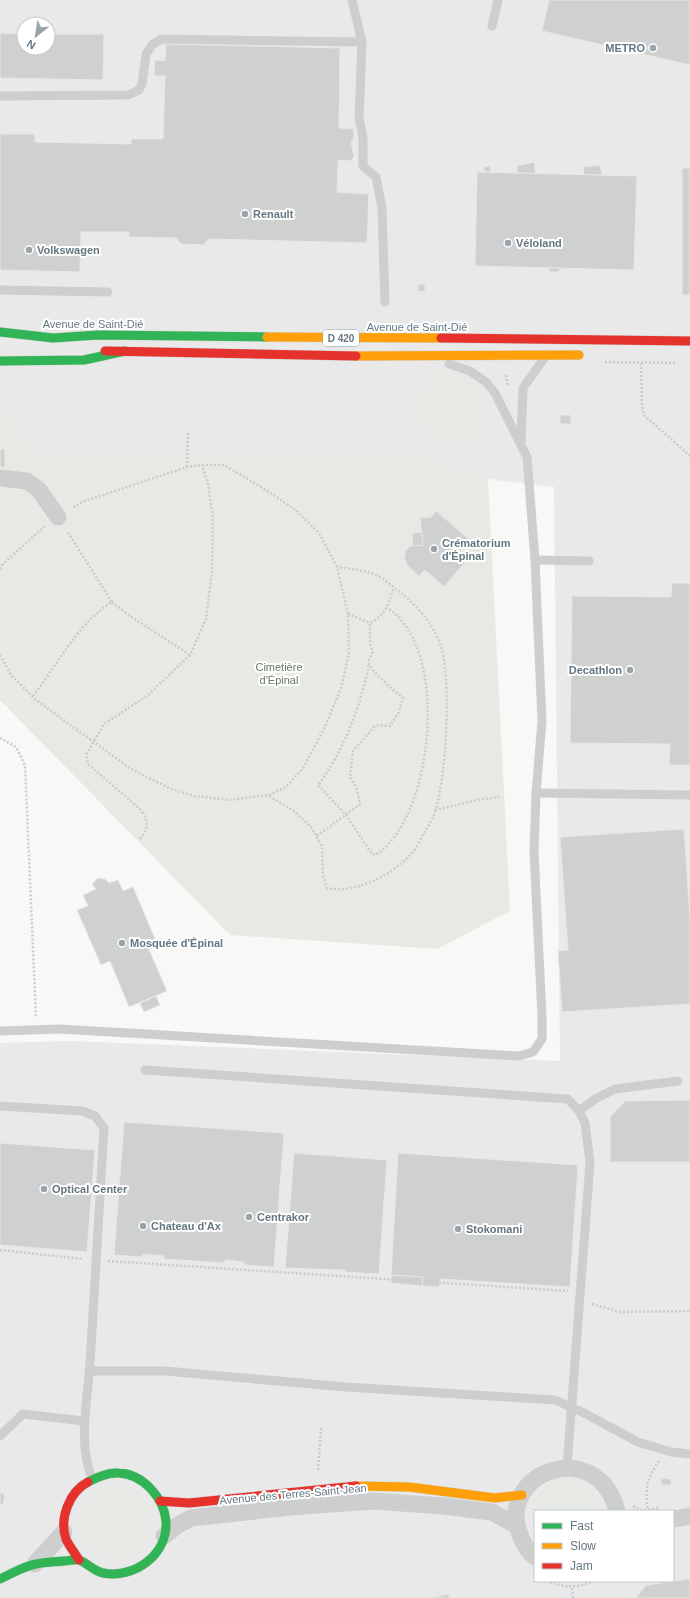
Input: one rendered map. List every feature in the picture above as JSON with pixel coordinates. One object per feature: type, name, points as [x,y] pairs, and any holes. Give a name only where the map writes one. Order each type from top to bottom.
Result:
[{"type":"main road","name":"Avenue de Saint-Dié","points":[[0,332],[53,338],[98,335],[690,341]]},
{"type":"main road","name":"D 420","points":[[87,350],[388,357],[592,355]]},
{"type":"main road","points":[[0,361],[84,360],[125,351]]},
{"type":"main road","points":[[107,1473],[123,1473],[138,1478],[151,1488],[160,1501],[166,1524],[164,1536],[159,1549],[141,1568],[128,1573],[115,1575],[102,1573],[91,1569],[79,1560],[67,1543],[64,1532],[64,1516],[69,1500],[78,1487],[92,1478],[107,1473]]},
{"type":"main road","name":"Avenue des Terres-Saint-Jean","points":[[160,1501],[189,1504],[354,1486],[409,1487],[495,1498],[522,1495]]},
{"type":"main road","points":[[0,1579],[35,1564],[79,1560]]},
{"type":"street","points":[[0,478],[27,481],[38,490],[58,517]]},
{"type":"street","points":[[534,1556],[522,1543],[517,1526],[517,1510],[522,1495],[530,1483],[541,1475],[553,1469],[567,1467],[581,1469],[600,1480],[605,1485],[621,1509]]},
{"type":"street","name":"Avenue des Terres-Saint-Jean","points":[[164,1536],[178,1525],[191,1518],[373,1501],[443,1506],[492,1512],[517,1526]]},
{"type":"street","points":[[674,1519],[690,1516]]},
{"type":"street","points":[[35,1564],[64,1532]]},
{"type":"lane","points":[[352,0],[362,42],[359,118],[363,138],[363,166],[376,176],[382,208],[385,302]]},
{"type":"lane","points":[[492,26],[498,0]]},
{"type":"lane","points":[[0,96],[128,95],[139,90],[142,84],[146,54],[152,45],[161,39],[362,42]]},
{"type":"lane","points":[[0,290],[108,292]]},
{"type":"lane","points":[[521,442],[523,388],[546,355]]},
{"type":"lane","points":[[0,1031],[67,1030],[519,1056],[533,1052],[542,1039],[534,852],[536,793],[542,721],[535,560],[527,457],[521,442],[495,393],[486,382],[470,371],[453,365],[414,362],[388,357]]},
{"type":"lane","points":[[535,560],[589,561]]},
{"type":"lane","points":[[536,793],[690,795]]},
{"type":"lane","points":[[145,1070],[568,1099],[579,1111],[585,1123],[590,1163],[567,1467]]},
{"type":"lane","points":[[579,1111],[595,1099],[615,1089],[678,1081]]},
{"type":"lane","points":[[0,1106],[82,1111],[95,1116],[104,1128],[89,1371],[84,1421],[84,1445],[88,1467],[92,1478]]},
{"type":"lane","points":[[89,1371],[164,1371],[346,1387],[555,1400],[638,1442],[665,1450],[690,1454]]},
{"type":"lane","points":[[0,1436],[23,1414],[84,1421]]},
{"type":"path","points":[[641,363],[642,404],[644,415],[690,456]]},
{"type":"path","points":[[186,467],[188,431]]},
{"type":"path","points":[[140,839],[147,830],[147,820],[142,811],[88,764],[86,755],[104,724],[147,696],[190,655],[206,620],[212,571],[213,518],[208,484],[202,465]]},
{"type":"path","points":[[0,569],[3,564],[43,527],[82,502],[186,467],[224,465],[264,488],[297,510],[319,533],[337,567],[348,614],[349,653],[341,688],[324,729],[303,768],[286,787],[269,796],[230,800],[194,796],[169,788],[131,769],[33,696],[11,674],[0,655]]},
{"type":"path","points":[[58,517],[112,602],[130,616],[190,655]]},
{"type":"path","points":[[269,796],[294,811],[312,827],[322,846],[323,875],[327,888],[338,890],[360,887],[388,872],[412,854],[436,810],[442,782],[447,723],[446,671],[440,642],[425,616],[408,597],[379,576],[357,569],[337,567]]},
{"type":"path","points":[[348,614],[370,623],[380,618],[387,608],[394,587]]},
{"type":"path","points":[[33,696],[50,675],[84,626],[112,602]]},
{"type":"path","points":[[370,623],[370,644],[373,651],[354,717],[327,773],[318,785],[346,815],[372,854],[375,855],[380,852],[394,837],[415,797],[423,767],[428,732],[427,687],[423,664],[416,643],[409,629],[400,618],[387,608]]},
{"type":"path","points":[[317,836],[360,804],[357,789],[350,777],[352,751],[375,726],[390,726],[399,712],[403,698],[385,683],[369,665]]},
{"type":"path","points":[[0,738],[16,747],[25,765],[36,1030]]},
{"type":"path","points":[[436,810],[477,800],[499,797]]},
{"type":"path","points":[[0,1250],[95,1260]]},
{"type":"path","points":[[119,1262],[581,1292]]},
{"type":"path","points":[[579,1312],[588,1304],[620,1312],[690,1311]]},
{"type":"path","points":[[318,1477],[321,1428]]},
{"type":"path","points":[[621,1509],[648,1510],[646,1490],[648,1479],[665,1450]]},
{"type":"path","points":[[549,1582],[572,1588],[583,1586],[591,1582]]},
{"type":"path","points":[[572,1588],[573,1598]]},
{"type":"shaded area","points":[[0,0],[690,0],[690,1598],[0,1598],[0,1043],[71,1041],[560,1061],[554,487],[488,479],[411,453],[30,452],[0,396]]},
{"type":"green space","points":[[431,369],[450,370],[469,378],[485,391],[481,401],[478,433],[473,440],[463,445],[446,440],[428,430],[414,416],[412,408],[413,399],[418,392],[428,385],[431,376]]},
{"type":"green space","name":"Cimetière d'Épinal","points":[[0,396],[31,452],[411,453],[488,479],[510,911],[437,949],[230,935],[0,700]]},
{"type":"green space","points":[[566,1479],[585,1485],[594,1493],[602,1510],[534,1510],[534,1532],[530,1515],[534,1498],[539,1491],[555,1481]]},
{"type":"green space","points":[[116,1486],[136,1492],[146,1502],[152,1522],[146,1542],[136,1552],[116,1558],[96,1552],[86,1542],[80,1522],[86,1502],[96,1492]]},
{"type":"building","name":"METRO","points":[[549,0],[690,0],[690,65],[542,31]]},
{"type":"building","points":[[0,33],[16,34],[16,56],[56,56],[56,34],[104,34],[103,80],[0,78]]},
{"type":"building","points":[[166,44],[340,48],[339,128],[354,129],[354,139],[351,141],[354,157],[350,161],[338,160],[337,192],[369,194],[367,243],[209,239],[203,245],[181,244],[176,238],[129,237],[129,232],[81,232],[80,272],[0,270],[0,134],[35,134],[35,142],[131,144],[131,139],[163,139],[165,76],[154,76],[155,60],[165,61]]},
{"type":"building","points":[[534,162],[536,174],[517,173],[517,166]]},
{"type":"building","points":[[600,165],[602,175],[584,175],[583,167]]},
{"type":"building","points":[[490,166],[491,172],[484,172],[484,167]]},
{"type":"building","points":[[682,168],[690,168],[690,295],[682,295]]},
{"type":"building","points":[[477,172],[637,176],[634,270],[475,266]]},
{"type":"building","points":[[549,268],[560,268],[559,272],[549,272]]},
{"type":"building","points":[[418,284],[425,284],[425,292],[418,291]]},
{"type":"building","points":[[560,415],[571,415],[571,424],[560,424]]},
{"type":"building","points":[[0,449],[5,449],[5,467],[0,467]]},
{"type":"building","name":"Crématorium d'Épinal","points":[[436,511],[469,539],[458,553],[467,560],[444,587],[425,570],[419,576],[408,566],[404,558],[406,550],[410,546],[423,545],[420,518],[431,517]]},
{"type":"building","points":[[422,532],[423,545],[413,546],[412,533]]},
{"type":"building","name":"Decathlon","points":[[672,583],[690,583],[690,765],[669,765],[670,744],[570,743],[572,596],[671,597]]},
{"type":"building","points":[[684,829],[690,917],[690,1004],[562,1012],[558,951],[568,950],[560,837]]},
{"type":"building","name":"Mosquée d'Épinal","points":[[98,878],[105,879],[109,883],[118,880],[123,891],[133,887],[156,941],[147,945],[167,991],[129,1007],[110,961],[101,965],[77,910],[88,906],[83,895],[96,889],[92,884]]},
{"type":"building","points":[[156,996],[160,1005],[144,1012],[140,1003]]},
{"type":"building","points":[[690,1100],[690,1162],[610,1162],[610,1117],[625,1101]]},
{"type":"building","points":[[124,1122],[284,1133],[274,1267],[244,1265],[244,1262],[225,1260],[225,1263],[164,1259],[164,1256],[143,1254],[142,1257],[114,1255]]},
{"type":"building","points":[[0,1143],[95,1150],[87,1252],[0,1245]]},
{"type":"building","points":[[294,1153],[387,1160],[379,1274],[345,1272],[345,1270],[285,1268]]},
{"type":"building","points":[[398,1153],[578,1165],[570,1287],[440,1279],[439,1287],[422,1286],[423,1277],[391,1275]]},
{"type":"building","points":[[391,1275],[423,1277],[422,1286],[391,1283]]},
{"type":"building","points":[[661,1478],[671,1479],[671,1485],[661,1485]]},
{"type":"building","points":[[0,1493],[5,1494],[3,1505],[0,1505]]},
{"type":"building","points":[[690,1579],[690,1598],[636,1598],[646,1585]]},
{"type":"building","points":[[449,1594],[449,1598],[431,1598]]},
{"type":"traffic: fast","points":[[0,332],[53,338],[98,335],[267,337]]},
{"type":"traffic: fast","points":[[0,361],[84,360],[125,351]]},
{"type":"traffic: fast","points":[[0,1579],[31,1565],[76,1560],[82,1561],[103,1573],[115,1574],[137,1568],[147,1562],[155,1554],[165,1533],[166,1521],[161,1504],[151,1489],[144,1483],[128,1474],[107,1474],[88,1482]]},
{"type":"traffic: slow","points":[[267,337],[441,338]]},
{"type":"traffic: slow","points":[[356,356],[579,355]]},
{"type":"traffic: slow","points":[[356,1486],[409,1487],[495,1498],[522,1495]]},
{"type":"traffic: jam","points":[[441,338],[690,341]]},
{"type":"traffic: jam","points":[[105,351],[356,356]]},
{"type":"traffic: jam","points":[[79,1560],[66,1539],[64,1523],[67,1507],[71,1499],[81,1486],[88,1482]]},
{"type":"traffic: jam","points":[[160,1501],[189,1503],[356,1486]]},
{"type":"place","name":"METRO","points":[[653,48]]},
{"type":"place","name":"Renault","points":[[245,214]]},
{"type":"place","name":"Véloland","points":[[508,243]]},
{"type":"place","name":"Volkswagen","points":[[29,250]]},
{"type":"place","name":"Crématorium d'Épinal","points":[[434,549]]},
{"type":"place","name":"Decathlon","points":[[630,670]]},
{"type":"place","name":"Mosquée d'Épinal","points":[[122,943]]},
{"type":"place","name":"Optical Center","points":[[44,1189]]},
{"type":"place","name":"Centrakor","points":[[249,1217]]},
{"type":"place","name":"Chateau d'Ax","points":[[143,1226]]},
{"type":"place","name":"Stokomani","points":[[458,1229]]}]
